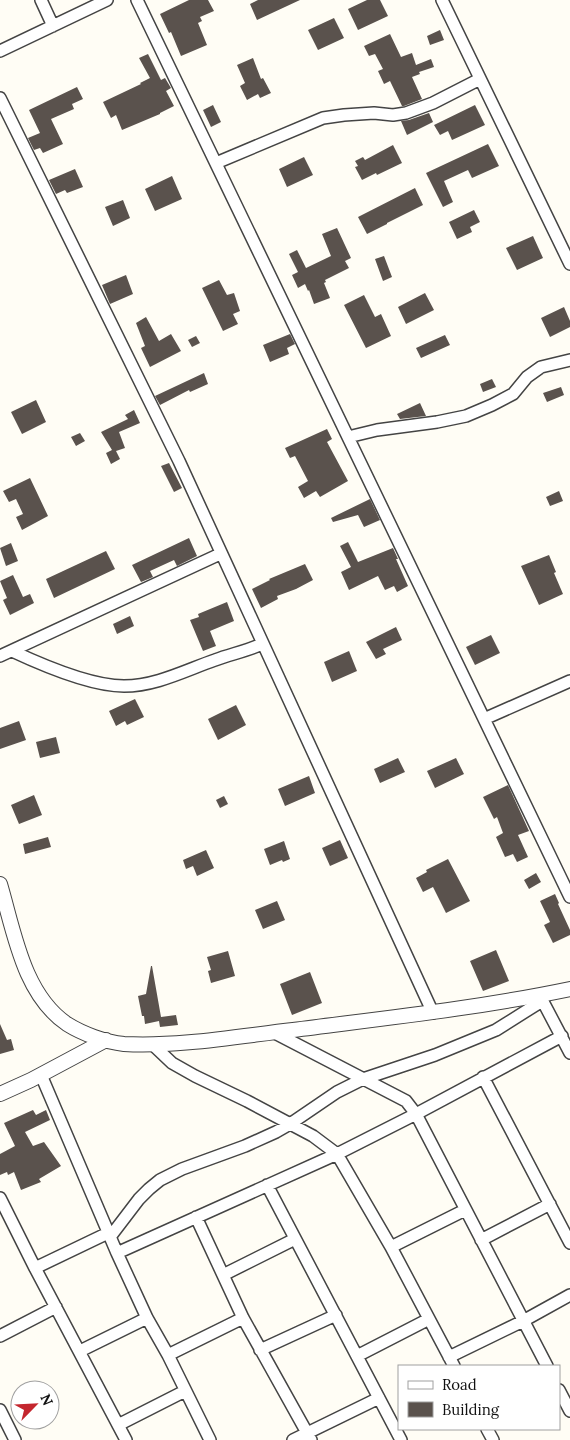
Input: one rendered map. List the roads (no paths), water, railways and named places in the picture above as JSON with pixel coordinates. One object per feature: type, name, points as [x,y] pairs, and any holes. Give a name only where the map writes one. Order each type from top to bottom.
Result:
[{"type":"street","points":[[41,0],[53,26]]},
{"type":"street","points":[[0,51],[107,0]]},
{"type":"street","points":[[137,0],[570,897]]},
{"type":"street","points":[[442,0],[570,264]]},
{"type":"street","points":[[216,163],[323,118],[374,113],[393,115],[406,112],[432,103],[480,79]]},
{"type":"street","points":[[0,98],[179,461],[220,554],[433,1012]]},
{"type":"street","points":[[348,437],[377,430],[466,416],[513,394],[527,377],[541,367],[570,360]]},
{"type":"street","points":[[0,656],[220,554]]},
{"type":"street","points":[[12,651],[92,682],[125,686],[165,679],[262,644]]},
{"type":"street","points":[[484,718],[570,681]]},
{"type":"street","points":[[0,884],[22,960],[33,985],[46,1005],[67,1024],[83,1032],[122,1044],[204,1040],[273,1032],[541,998],[570,989]]},
{"type":"street","points":[[541,998],[570,1053]]},
{"type":"street","points":[[35,1268],[109,1235],[149,1189],[160,1180],[182,1169],[245,1146],[290,1124],[337,1092],[363,1079],[496,1030],[541,998]]},
{"type":"street","points":[[273,1032],[406,1100],[416,1114],[546,1365]]},
{"type":"street","points":[[117,1253],[337,1154],[562,1036]]},
{"type":"street","points":[[0,1094],[41,1075],[106,1040]]},
{"type":"street","points":[[152,1044],[172,1063],[314,1136],[337,1154],[391,1247],[452,1362],[570,1295]]},
{"type":"street","points":[[41,1075],[109,1235],[147,1318],[168,1355],[210,1440]]},
{"type":"street","points":[[483,1077],[569,1240]]},
{"type":"street","points":[[267,1185],[401,1440]]},
{"type":"street","points":[[0,1198],[126,1440]]},
{"type":"street","points":[[481,1240],[550,1204]]},
{"type":"street","points":[[391,1247],[465,1210]]},
{"type":"street","points":[[196,1217],[243,1318],[309,1436]]},
{"type":"street","points":[[223,1274],[295,1238]]},
{"type":"street","points":[[0,1336],[56,1307]]},
{"type":"street","points":[[260,1350],[336,1315]]},
{"type":"street","points":[[80,1351],[147,1318]]},
{"type":"street","points":[[168,1355],[243,1318]]},
{"type":"street","points":[[357,1356],[429,1319]]},
{"type":"street","points":[[118,1425],[185,1391]]},
{"type":"street","points":[[560,1392],[570,1411]]},
{"type":"street","points":[[293,1440],[309,1436],[379,1398]]},
{"type":"street","points":[[0,1410],[15,1440]]}]
